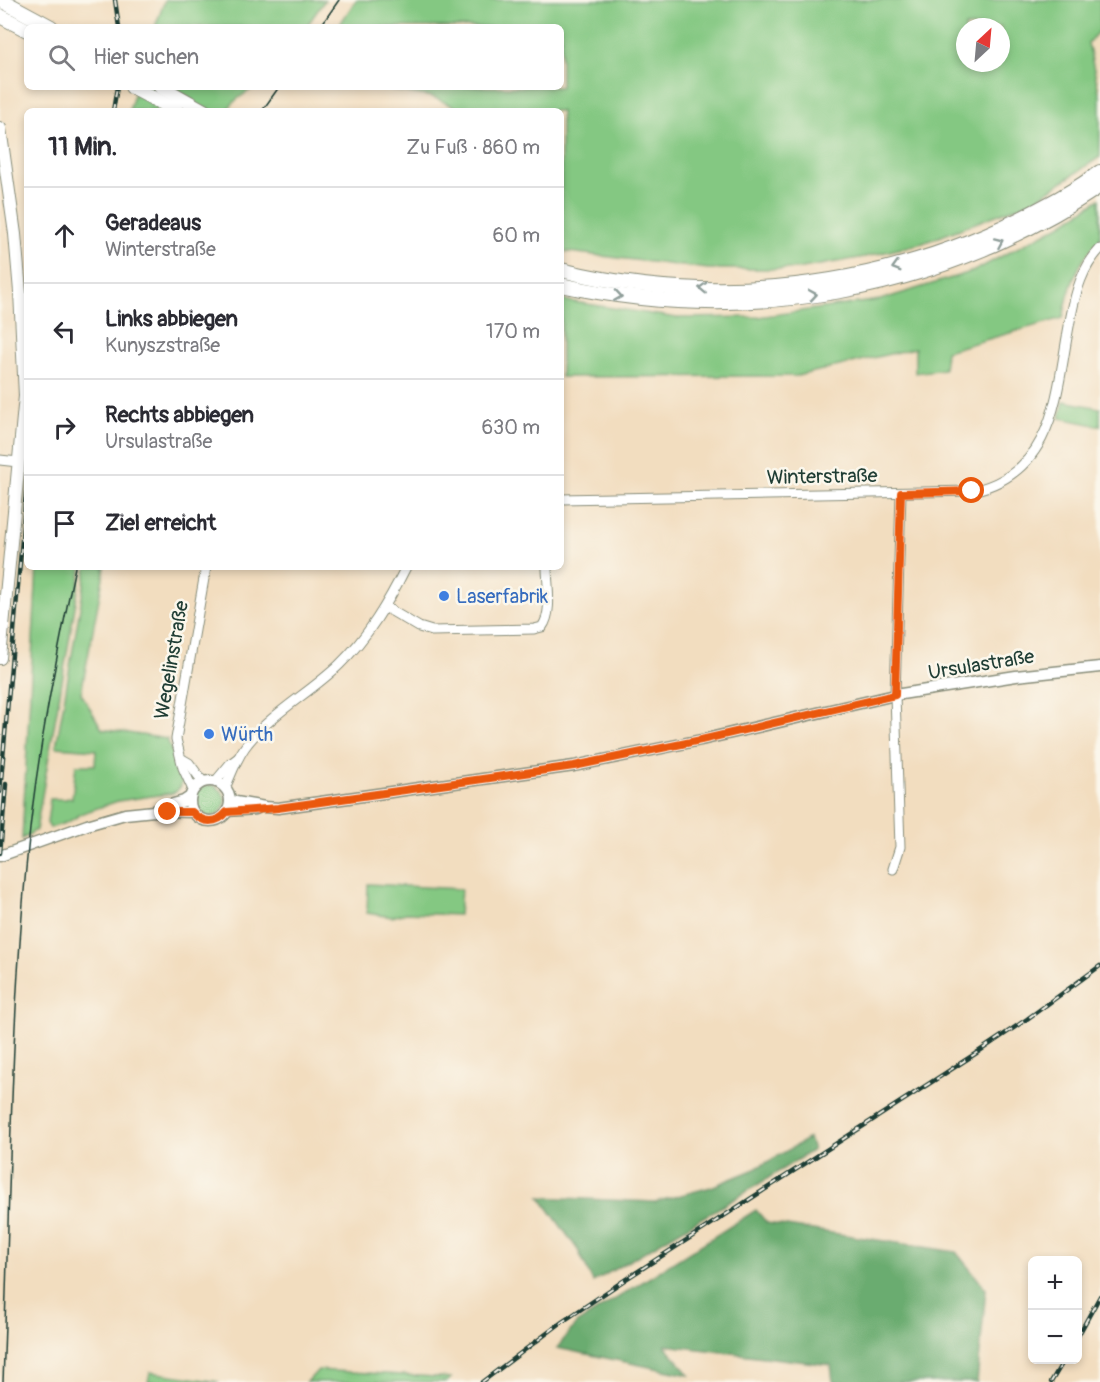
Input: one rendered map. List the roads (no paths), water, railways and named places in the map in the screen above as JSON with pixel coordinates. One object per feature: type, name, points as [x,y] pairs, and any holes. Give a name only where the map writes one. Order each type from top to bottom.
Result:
[{"type":"main road","points":[[1,0],[45,24]]},
{"type":"main road","points":[[0,16],[24,28]]},
{"type":"main road","points":[[138,90],[171,108]]},
{"type":"main road","points":[[166,90],[199,108]]},
{"type":"main road","points":[[0,128],[15,234],[24,370]]},
{"type":"main road","points":[[564,271],[584,276],[638,283],[700,288],[793,286],[838,280],[922,259],[965,244],[1052,203],[1100,172]]},
{"type":"main road","points":[[564,286],[635,299],[696,303],[763,301],[832,292],[896,279],[982,249],[1021,232],[1100,186]]},
{"type":"main road","points":[[0,658],[24,405]]},
{"type":"street","name":"Winterstraße","points":[[564,499],[972,491],[984,489],[1009,478],[1027,463],[1042,440],[1050,421],[1080,281],[1090,261],[1100,249]]},
{"type":"street","points":[[0,460],[18,462]]},
{"type":"street","points":[[893,869],[900,847],[895,695],[901,493]]},
{"type":"street","name":"Wegelinstraße","points":[[191,794],[176,739],[205,570]]},
{"type":"street","points":[[229,806],[225,788],[247,744],[260,729],[321,681],[351,653],[385,607],[404,570]]},
{"type":"street","points":[[385,607],[419,627],[432,631],[534,629],[542,627],[546,621],[547,570]]},
{"type":"street","name":"Ursulastraße","points":[[0,856],[125,814],[154,811],[192,812],[208,822],[220,818],[229,806],[278,808],[574,766],[701,740],[895,695],[1016,676],[1100,667]]},
{"type":"street","points":[[215,782],[238,758]]},
{"type":"street","points":[[182,759],[203,782],[215,782],[225,788]]},
{"type":"street","name":"Ursulastraße","points":[[154,811],[184,801],[203,782]]},
{"type":"street","points":[[191,794],[192,812]]},
{"type":"tram line","points":[[322,24],[339,0]]},
{"type":"tram line","points":[[264,108],[277,90]]},
{"type":"tram line","points":[[3,1382],[14,1048],[22,914],[42,742],[74,570]]},
{"type":"railway","points":[[115,0],[119,24]]},
{"type":"railway","points":[[114,108],[116,90]]},
{"type":"railway","points":[[0,792],[24,516]]},
{"type":"railway","points":[[0,853],[6,784]]},
{"type":"railway","points":[[482,1382],[562,1322],[975,1054],[1100,966]]},
{"type":"railway","points":[[1082,1329],[1100,1296]]},
{"type":"railway","points":[[1051,1382],[1062,1364]]},
{"type":"place","name":"Laserfabrik","points":[[444,596]]},
{"type":"place","name":"Würth","points":[[209,734]]}]
